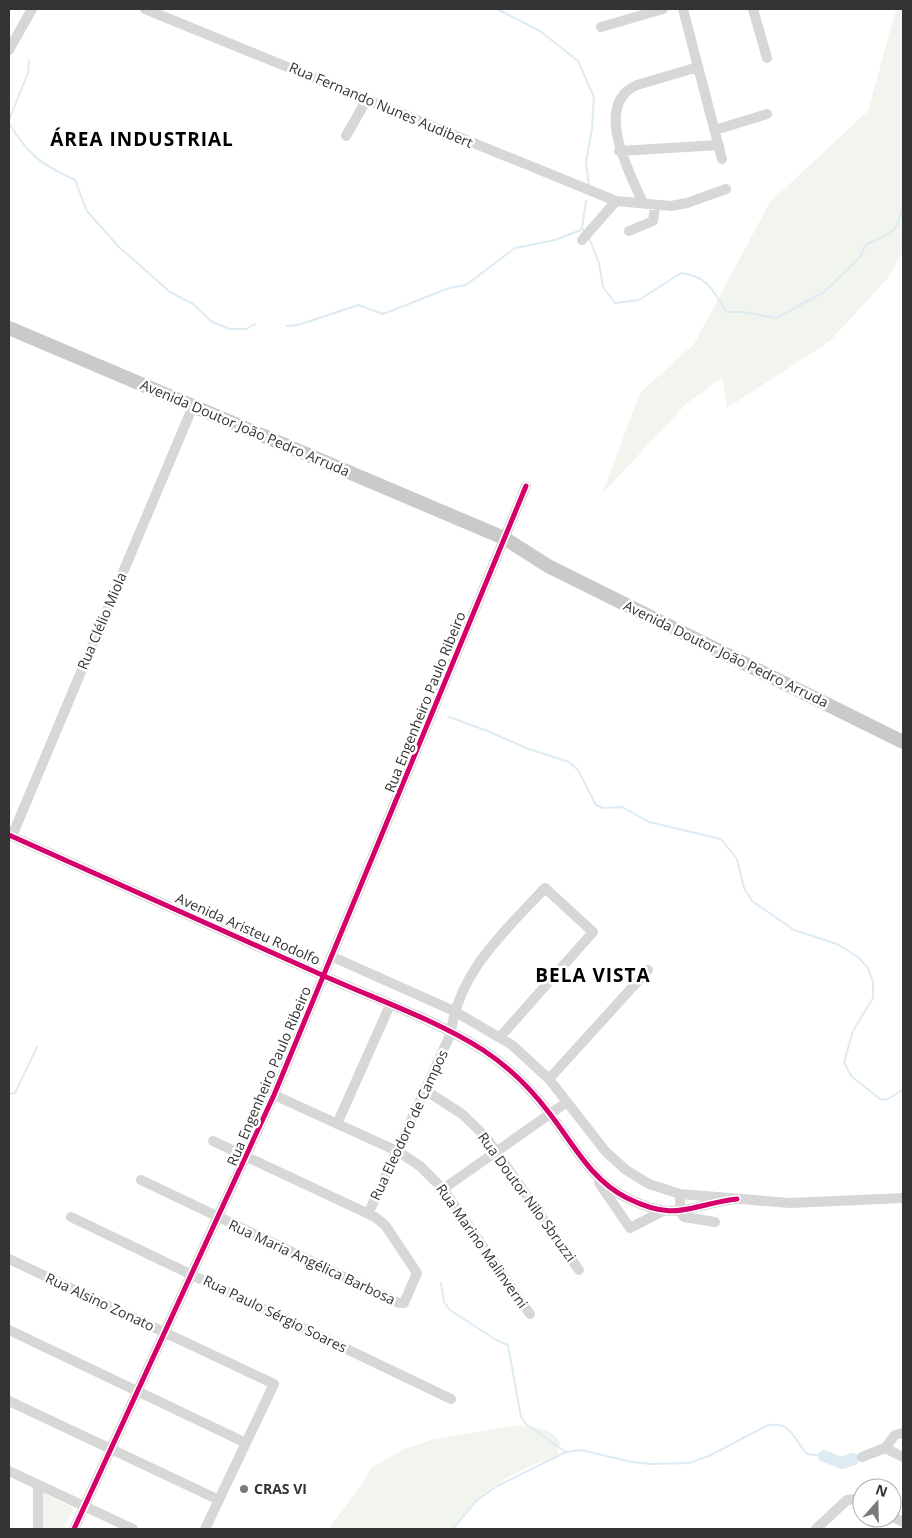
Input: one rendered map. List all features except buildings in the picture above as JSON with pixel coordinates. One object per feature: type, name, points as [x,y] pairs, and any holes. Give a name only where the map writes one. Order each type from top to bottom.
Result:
[{"type":"main road","name":"Avenida Doutor João Pedro Arruda","points":[[9,328],[481,528],[497,541],[504,538],[508,546],[515,553],[548,566],[903,742]]},
{"type":"street","points":[[9,50],[32,9]]},
{"type":"street","name":"Rua Fernando Nunes Audibert","points":[[145,9],[616,202]]},
{"type":"street","points":[[601,27],[663,9]]},
{"type":"street","points":[[683,9],[722,160]]},
{"type":"street","points":[[753,9],[767,58]]},
{"type":"street","points":[[643,203],[619,151],[616,135],[619,108],[623,95],[628,89],[698,67]]},
{"type":"street","points":[[346,136],[367,99]]},
{"type":"street","points":[[715,130],[767,114]]},
{"type":"street","points":[[619,151],[719,145]]},
{"type":"street","points":[[582,240],[616,202],[643,203],[656,206],[687,203],[726,189]]},
{"type":"street","points":[[629,231],[653,221],[656,206]]},
{"type":"street","name":"Rua Clélio Miola","points":[[10,836],[193,406]]},
{"type":"street","name":"Rua Engenheiro Paulo Ribeiro","points":[[74,1529],[274,1095],[333,957],[526,486]]},
{"type":"street","name":"Avenida Aristeu Rodolfo","points":[[10,836],[390,1005],[480,1048],[508,1069],[550,1114],[586,1164],[610,1188],[638,1203],[663,1211],[680,1212],[713,1202],[737,1199]]},
{"type":"street","name":"Rua Eleodoro de Campos","points":[[368,1214],[451,1033],[454,1011],[462,992],[482,960],[545,888],[594,932],[500,1037]]},
{"type":"street","name":"Avenida Aristeu Rodolfo","points":[[333,957],[454,1011],[500,1037],[549,1079],[614,1161],[649,1184],[680,1194],[737,1199]]},
{"type":"street","points":[[549,1079],[648,970]]},
{"type":"street","points":[[337,1124],[390,1005]]},
{"type":"street","name":"Rua Doutor Nilo Sbruzzi","points":[[425,1090],[446,1102],[475,1125],[498,1151],[579,1270]]},
{"type":"street","name":"Rua Marino Malinverni","points":[[274,1095],[397,1151],[420,1166],[443,1189],[530,1314]]},
{"type":"street","points":[[443,1189],[567,1102]]},
{"type":"street","points":[[213,1141],[368,1214]]},
{"type":"street","points":[[586,1164],[630,1228],[663,1211]]},
{"type":"street","name":"Rua Maria Angélica Barbosa","points":[[141,1180],[402,1304],[417,1273],[385,1226],[368,1214]]},
{"type":"street","points":[[680,1194],[680,1212],[691,1220],[715,1222]]},
{"type":"street","points":[[737,1199],[805,1203],[903,1198]]},
{"type":"street","name":"Rua Paulo Sérgio Soares","points":[[71,1217],[451,1399]]},
{"type":"street","name":"Rua Alsino Zonato","points":[[9,1259],[274,1384],[246,1443]]},
{"type":"street","points":[[9,1330],[246,1443],[205,1529]]},
{"type":"street","points":[[9,1401],[219,1500]]},
{"type":"street","points":[[862,1457],[885,1448],[895,1435],[903,1433]]},
{"type":"street","points":[[885,1448],[903,1457]]},
{"type":"street","points":[[9,1471],[133,1529]]},
{"type":"street","points":[[38,1485],[38,1529]]},
{"type":"street","points":[[816,1529],[847,1500],[852,1499]]},
{"type":"shaded area","points":[[896,9],[903,9],[903,251],[888,278],[830,341],[727,408],[722,378],[687,403],[602,494],[640,393],[694,344],[770,202],[868,111]]},
{"type":"shaded area","points":[[512,1426],[533,1427],[551,1432],[560,1442],[557,1456],[512,1475],[485,1492],[473,1503],[453,1529],[329,1529],[362,1484],[371,1468],[404,1449],[431,1440]]},
{"type":"shaded area","points":[[41,1492],[73,1508],[64,1529],[42,1529]]},
{"type":"waterway","points":[[497,9],[540,31],[578,61],[594,97],[592,128],[586,163],[589,185]]},
{"type":"waterway","points":[[9,120],[28,73],[29,60]]},
{"type":"waterway","points":[[9,123],[23,144],[37,158],[44,164],[75,180],[87,211],[119,247],[170,292],[193,304],[212,322],[230,329],[246,329],[255,324]]},
{"type":"waterway","points":[[585,232],[582,229],[586,201]]},
{"type":"waterway","points":[[589,238],[599,263],[603,287],[615,303],[639,300],[681,273],[704,281],[727,312],[743,312],[776,318],[824,292],[860,257],[866,244],[883,237],[896,228],[903,207]]},
{"type":"waterway","points":[[287,326],[298,325],[358,305],[383,314],[449,288],[466,285],[515,248],[555,240],[581,230]]},
{"type":"waterway","points":[[449,717],[488,731],[526,748],[569,762],[578,770],[596,805],[603,808],[622,807],[649,822],[721,839],[737,859],[744,888],[752,901],[794,930],[837,944],[858,957],[868,968],[873,982],[873,998],[853,1031],[844,1062],[851,1076],[880,1099],[886,1100],[903,1090]]},
{"type":"waterway","points":[[9,1094],[15,1093],[37,1047]]},
{"type":"waterway","points":[[441,1283],[444,1302],[450,1310],[496,1340],[508,1345],[521,1417],[526,1424],[566,1452]]},
{"type":"waterway","points":[[453,1529],[476,1501],[497,1486],[566,1452],[581,1450],[632,1462],[651,1464],[689,1463],[709,1456],[766,1426],[781,1425],[791,1432],[807,1454],[824,1456]]},
{"type":"waterway","points":[[824,1456],[842,1463],[853,1459]]},
{"type":"cycle path","points":[[74,1529],[274,1095],[526,486]]},
{"type":"cycle path","points":[[9,835],[424,1019],[483,1050],[520,1079],[543,1105],[593,1172],[603,1182],[627,1198],[659,1210],[671,1211],[737,1199]]},
{"type":"place","name":"CRAS VI","points":[[244,1489]]},
{"type":"district","name":"ÁREA INDUSTRIAL","points":[[142,139]]},
{"type":"district","name":"BELA VISTA","points":[[593,975]]}]
